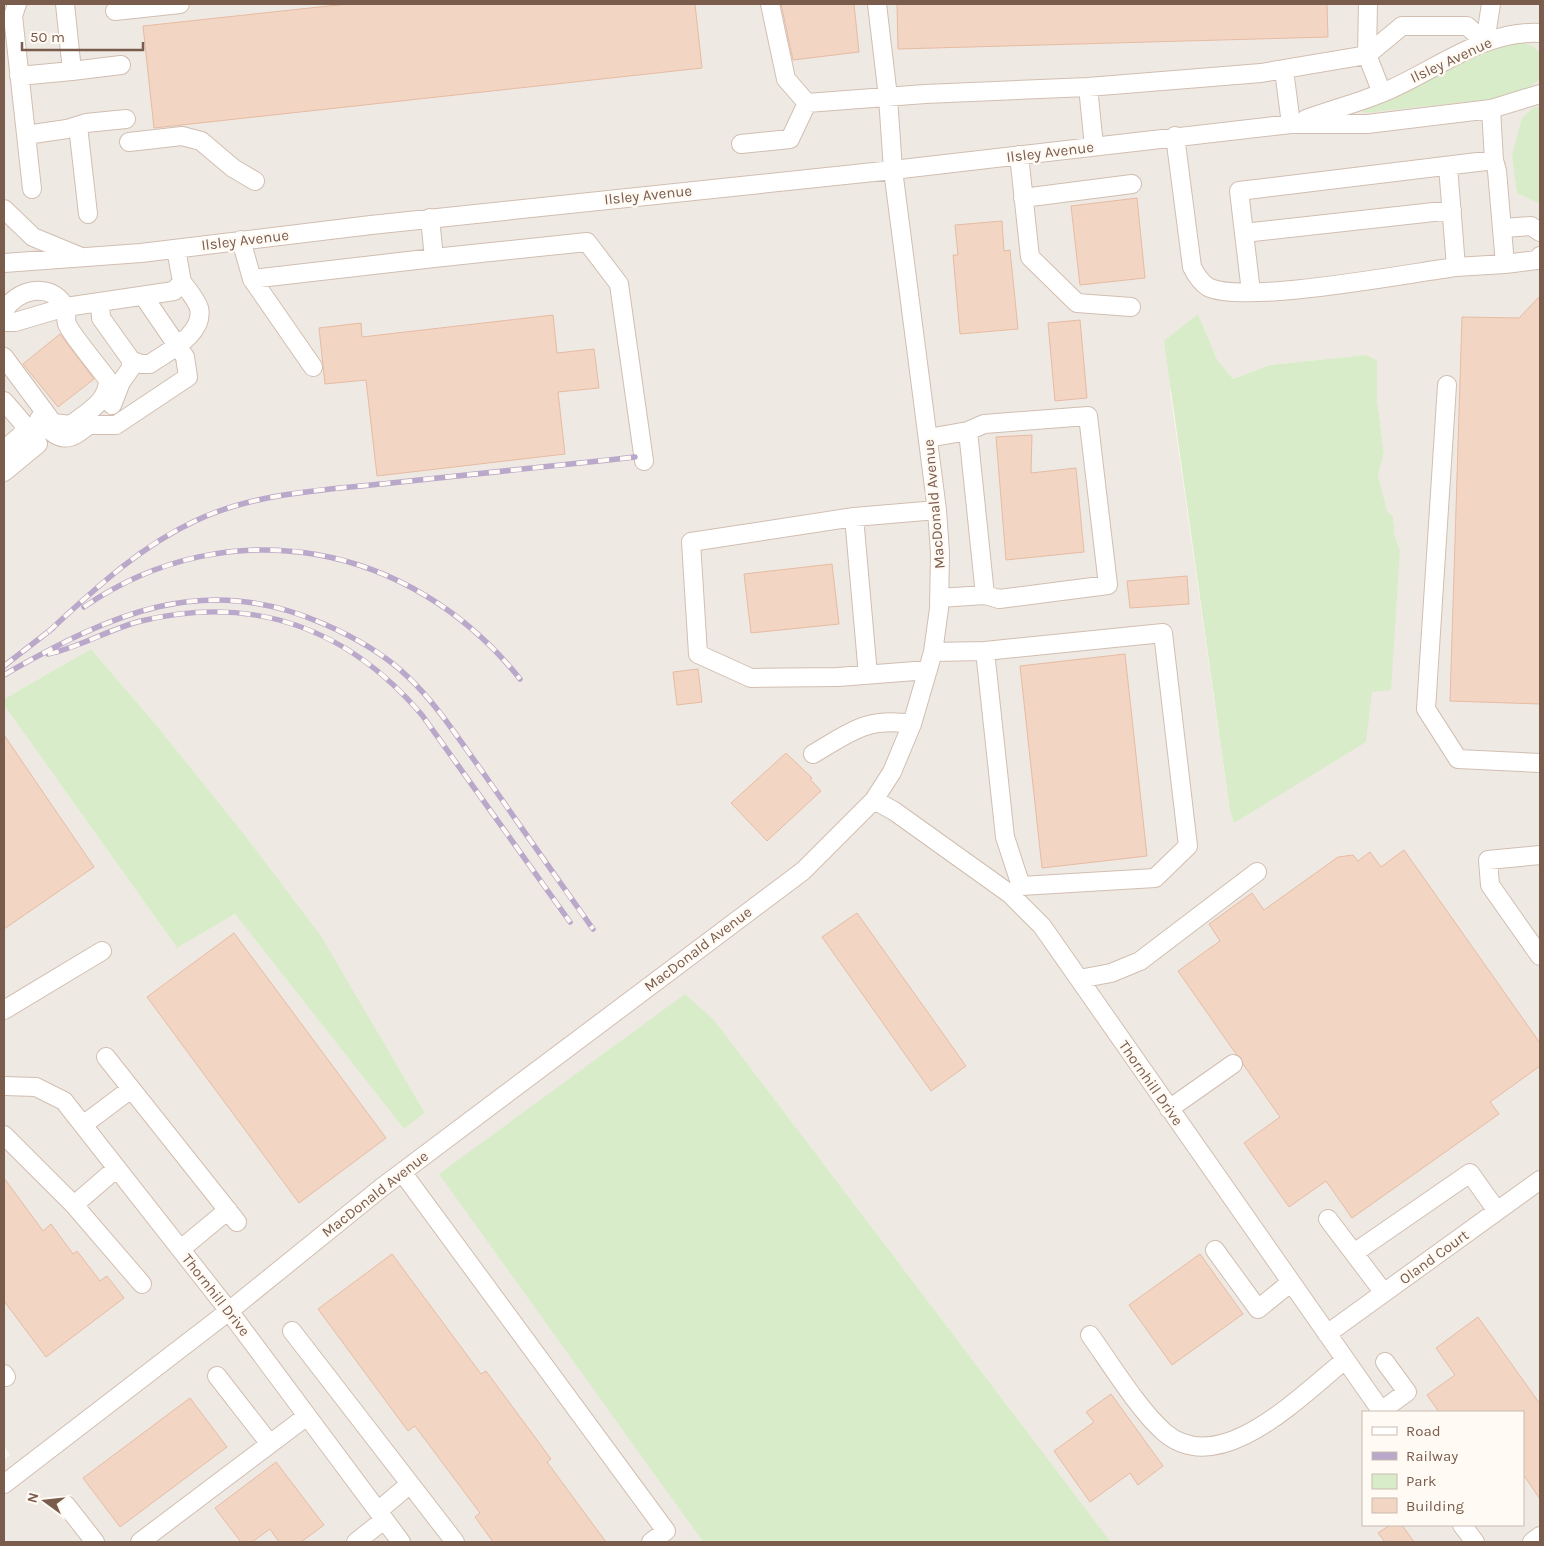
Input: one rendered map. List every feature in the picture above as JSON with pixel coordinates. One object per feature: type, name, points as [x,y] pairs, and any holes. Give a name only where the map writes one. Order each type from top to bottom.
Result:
[{"type":"street","points":[[17,4],[13,16],[32,189]]},
{"type":"street","points":[[65,4],[72,71]]},
{"type":"street","points":[[115,11],[180,4]]},
{"type":"street","points":[[770,4],[786,79],[807,103]]},
{"type":"street","name":"MacDonald Avenue","points":[[4,1484],[229,1311],[402,1172],[803,871],[874,800],[892,772],[912,724],[933,652],[939,598],[940,553],[937,510],[893,170],[888,97],[876,4]]},
{"type":"street","points":[[1368,4],[1367,55],[1382,93]]},
{"type":"street","points":[[1485,42],[1491,4]]},
{"type":"street","points":[[807,103],[1088,87],[1284,70],[1367,55],[1402,26],[1467,26],[1485,42]]},
{"type":"street","name":"Ilsley Avenue","points":[[1291,124],[1382,93],[1485,42],[1536,34]]},
{"type":"street","points":[[19,76],[121,65]]},
{"type":"street","points":[[1284,70],[1291,124]]},
{"type":"street","points":[[1088,87],[1094,146]]},
{"type":"street","name":"Ilsley Avenue","points":[[4,264],[176,249],[430,218],[893,170],[1291,124],[1367,124],[1491,109],[1540,94]]},
{"type":"street","points":[[742,144],[790,139],[807,103]]},
{"type":"street","points":[[1491,109],[1494,160],[1503,228],[1505,264]]},
{"type":"street","points":[[26,134],[78,126],[86,123],[126,119]]},
{"type":"street","points":[[78,126],[88,214]]},
{"type":"street","points":[[129,142],[182,136],[201,141],[233,168],[255,180]]},
{"type":"street","points":[[1175,136],[1192,267],[1198,278],[1209,287],[1225,291],[1251,292],[1322,286],[1456,267],[1537,260],[1540,256]]},
{"type":"street","points":[[1019,155],[1030,257],[1077,303],[1131,307]]},
{"type":"street","points":[[1251,292],[1239,191],[1494,160]]},
{"type":"street","points":[[1448,166],[1456,267]]},
{"type":"street","points":[[1023,198],[1132,184]]},
{"type":"street","points":[[4,210],[33,237],[84,258]]},
{"type":"street","points":[[1244,233],[1452,210]]},
{"type":"street","points":[[430,218],[434,258]]},
{"type":"street","points":[[1503,228],[1530,226],[1540,232]]},
{"type":"street","points":[[241,240],[252,279],[312,367]]},
{"type":"street","points":[[252,279],[587,242],[619,284],[644,461]]},
{"type":"street","points":[[100,303],[102,318],[131,360],[141,364],[150,364],[195,330],[200,319],[198,306],[182,282],[176,249]]},
{"type":"street","points":[[4,450],[40,423],[71,425],[104,398],[108,391],[108,380],[68,324],[66,306],[56,294],[45,291],[31,291],[21,295],[7,306],[8,319],[66,306],[144,297],[174,291],[182,282]]},
{"type":"street","points":[[89,425],[116,425],[188,377],[185,357],[144,297]]},
{"type":"street","points":[[4,342],[48,400],[40,423],[38,444],[4,472]]},
{"type":"street","points":[[4,357],[40,423]]},
{"type":"street","points":[[4,401],[40,423],[53,435],[62,438],[73,437],[111,406],[121,382],[131,368],[131,360]]},
{"type":"street","points":[[4,373],[40,423]]},
{"type":"street","points":[[1447,385],[1426,709],[1458,759],[1540,764]]},
{"type":"street","points":[[928,438],[968,431],[984,424],[1088,416],[1108,585],[999,599],[985,595],[939,598]]},
{"type":"street","points":[[968,431],[985,595]]},
{"type":"street","points":[[928,670],[868,675],[751,678],[698,654],[691,542],[854,517],[937,510]]},
{"type":"street","points":[[854,517],[868,675]]},
{"type":"street","points":[[933,652],[985,651],[1163,633],[1188,846],[1155,878],[1016,890],[1005,837],[985,651]]},
{"type":"street","points":[[813,754],[865,724],[891,721],[912,724]]},
{"type":"street","name":"Thornhill Drive","points":[[874,800],[1016,890],[1344,1361],[1381,1411]]},
{"type":"street","points":[[1540,855],[1488,860],[1490,885],[1540,956]]},
{"type":"street","points":[[1079,979],[1111,973],[1140,961],[1257,872]]},
{"type":"street","points":[[4,1010],[102,951]]},
{"type":"street","points":[[106,1057],[232,1216],[181,1249]]},
{"type":"street","points":[[1169,1109],[1233,1064]]},
{"type":"street","name":"Thornhill Drive","points":[[4,1086],[36,1087],[64,1101],[229,1311],[401,1542]]},
{"type":"street","points":[[83,1125],[131,1089]]},
{"type":"street","points":[[4,1135],[74,1205],[142,1284]]},
{"type":"street","points":[[74,1205],[117,1168]]},
{"type":"street","points":[[402,1172],[666,1531],[651,1542]]},
{"type":"street","points":[[1354,1253],[1470,1174],[1497,1211]]},
{"type":"street","name":"Oland Court","points":[[1327,1334],[1540,1180]]},
{"type":"street","points":[[1328,1219],[1384,1293]]},
{"type":"street","points":[[1215,1250],[1258,1309],[1290,1283]]},
{"type":"street","points":[[292,1331],[455,1542]]},
{"type":"street","points":[[1090,1335],[1138,1401],[1164,1432],[1183,1445],[1213,1447],[1238,1440],[1273,1417],[1344,1361]]},
{"type":"street","points":[[1381,1411],[1406,1392],[1385,1362]]},
{"type":"street","points":[[217,1376],[270,1444]]},
{"type":"street","points":[[140,1542],[307,1416]]},
{"type":"street","points":[[356,1542],[410,1484]]},
{"type":"street","points":[[66,1505],[95,1542]]},
{"type":"street","points":[[1463,1526],[1475,1542]]},
{"type":"street","points":[[1532,1542],[1540,1536]]},
{"type":"shaded area","points":[[4,4],[1540,4],[1540,1542],[1111,1542],[715,1021],[440,1174],[703,1542],[4,1542],[4,1460],[10,1455],[4,1446],[4,705],[177,948],[235,914],[404,1129],[425,1113],[320,936],[244,834],[153,721],[91,649],[4,699]],"holes":[[[1198,314],[1217,359],[1233,379],[1270,365],[1366,355],[1377,360],[1377,399],[1384,453],[1378,475],[1387,510],[1393,517],[1395,536],[1400,550],[1372,692],[1234,822],[1230,811],[1170,391]]]},
{"type":"green space","points":[[1524,43],[1533,46],[1540,53],[1540,79],[1525,91],[1504,98],[1363,113],[1362,109],[1441,68],[1484,51],[1504,45]]},
{"type":"green space","points":[[1534,107],[1540,107],[1540,204],[1517,193],[1512,155],[1522,118]]},
{"type":"green space","points":[[1198,314],[1217,359],[1233,379],[1270,365],[1366,355],[1377,360],[1377,399],[1384,453],[1378,475],[1387,510],[1393,517],[1395,536],[1400,550],[1391,690],[1372,692],[1366,742],[1234,823],[1230,811],[1164,341]]},
{"type":"green space","points":[[91,649],[153,721],[244,834],[321,936],[425,1113],[404,1129],[235,914],[177,948],[4,705],[4,699]]},
{"type":"green space","points":[[685,994],[715,1021],[1111,1542],[703,1542],[439,1174]]},
{"type":"building","points":[[347,4],[695,4],[702,68],[154,128],[143,26]]},
{"type":"building","points":[[781,4],[854,4],[859,52],[793,60]]},
{"type":"building","points":[[897,4],[1327,4],[1328,37],[898,49]]},
{"type":"building","points":[[1137,198],[1145,278],[1080,285],[1071,206]]},
{"type":"building","points":[[1002,221],[1004,251],[1010,250],[1018,329],[960,334],[953,255],[958,255],[955,225]]},
{"type":"building","points":[[1540,296],[1540,704],[1450,701],[1462,317],[1519,318]]},
{"type":"building","points":[[553,315],[557,353],[594,349],[599,388],[558,392],[565,454],[377,476],[366,380],[325,384],[319,328],[361,323],[362,337]]},
{"type":"building","points":[[1080,320],[1087,398],[1055,401],[1048,323]]},
{"type":"building","points":[[60,334],[94,379],[58,407],[23,364]]},
{"type":"building","points":[[1032,435],[1031,473],[1076,468],[1084,552],[1006,560],[996,437]]},
{"type":"building","points":[[832,564],[839,624],[751,633],[744,574]]},
{"type":"building","points":[[1187,576],[1189,604],[1130,608],[1127,581]]},
{"type":"building","points":[[1125,654],[1147,856],[1042,868],[1020,666]]},
{"type":"building","points":[[698,669],[702,702],[677,705],[673,672]]},
{"type":"building","points":[[4,735],[94,867],[4,929]]},
{"type":"building","points":[[786,753],[812,778],[810,779],[821,791],[767,841],[731,803]]},
{"type":"building","points":[[1404,850],[1540,1043],[1540,1066],[1490,1102],[1499,1114],[1352,1218],[1326,1181],[1289,1207],[1244,1143],[1280,1117],[1243,1064],[1241,1058],[1236,1054],[1178,971],[1220,941],[1209,924],[1252,893],[1264,910],[1338,857],[1353,855],[1358,861],[1370,852],[1381,867]]},
{"type":"building","points":[[857,913],[966,1066],[931,1091],[822,937]]},
{"type":"building","points":[[234,933],[386,1138],[299,1203],[147,997]]},
{"type":"building","points":[[4,1178],[43,1231],[51,1224],[73,1254],[77,1251],[100,1281],[107,1276],[124,1298],[46,1357],[4,1301]]},
{"type":"building","points":[[392,1254],[481,1374],[486,1371],[551,1459],[547,1462],[606,1542],[493,1542],[475,1517],[480,1513],[415,1426],[408,1431],[318,1309]]},
{"type":"building","points":[[1200,1254],[1243,1314],[1172,1365],[1129,1305]]},
{"type":"building","points":[[1478,1317],[1540,1404],[1540,1499],[1524,1475],[1524,1411],[1438,1411],[1427,1395],[1455,1375],[1436,1348]]},
{"type":"building","points":[[1111,1394],[1163,1466],[1138,1485],[1130,1473],[1090,1502],[1054,1451],[1094,1422],[1086,1412]]},
{"type":"building","points":[[190,1398],[227,1447],[120,1527],[83,1478]]},
{"type":"building","points":[[276,1462],[324,1525],[301,1542],[279,1542],[270,1529],[252,1542],[241,1542],[215,1508]]},
{"type":"building","points":[[1388,1526],[1403,1526],[1414,1542],[1385,1542],[1378,1533]]},
{"type":"railway","points":[[48,632],[136,556],[174,532],[218,511],[267,498],[317,490],[635,457]]},
{"type":"railway","points":[[84,607],[140,576],[199,557],[258,550],[316,554],[373,570],[427,596],[476,633],[520,679]]},
{"type":"railway","points":[[4,675],[82,634],[120,618],[158,607],[197,601],[238,601],[280,608],[324,624],[357,640],[388,660],[428,698],[457,736],[593,929]]},
{"type":"railway","points":[[48,654],[141,621],[182,614],[222,612],[260,616],[296,625],[330,640],[363,660],[393,685],[422,715],[570,922]]},
{"type":"railway","points":[[4,666],[53,628]]}]
